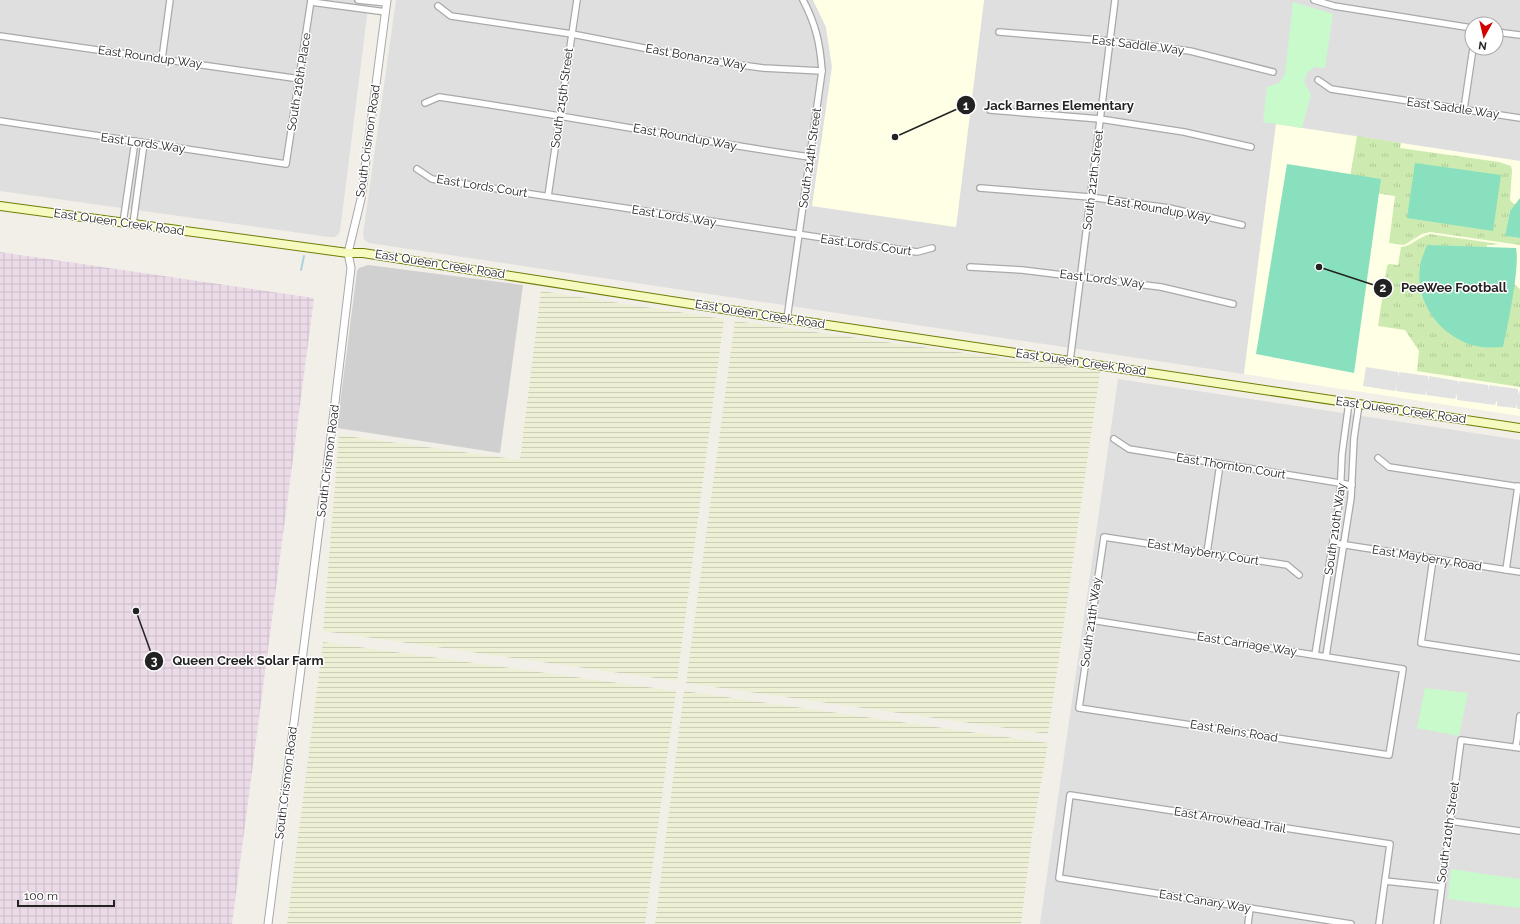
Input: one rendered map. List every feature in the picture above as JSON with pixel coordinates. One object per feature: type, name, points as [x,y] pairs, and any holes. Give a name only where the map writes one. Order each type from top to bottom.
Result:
[{"type":"main road","name":"East Queen Creek Road","points":[[0,206],[348,253],[363,253],[787,319],[1520,428]]},
{"type":"street","points":[[162,59],[170,0]]},
{"type":"street","points":[[358,0],[387,2]]},
{"type":"street","name":"South 215th Street","points":[[548,196],[577,0]]},
{"type":"street","name":"South 214th Street","points":[[787,319],[822,71],[820,43],[814,21],[803,0]]},
{"type":"street","name":"South 212th Street","points":[[1070,361],[1115,0]]},
{"type":"street","points":[[1314,0],[1334,6],[1464,27]]},
{"type":"street","points":[[311,1],[386,12]]},
{"type":"street","name":"South 216th Place","points":[[286,164],[311,1]]},
{"type":"street","name":"South Crismon Road","points":[[268,924],[332,429],[351,268],[348,253],[361,199],[387,2]]},
{"type":"street","name":"East Bonanza Way","points":[[438,6],[451,16],[572,34],[711,61],[762,68],[822,71]]},
{"type":"street","name":"East Saddle Way","points":[[999,32],[1110,41],[1190,52],[1273,72]]},
{"type":"street","points":[[1504,33],[1520,35]]},
{"type":"street","name":"East Roundup Way","points":[[0,36],[300,79]]},
{"type":"street","points":[[1464,109],[1472,56]]},
{"type":"street","name":"East Saddle Way","points":[[1318,80],[1331,90],[1520,118]]},
{"type":"street","name":"East Roundup Way","points":[[425,103],[439,97],[560,115],[699,141],[810,157]]},
{"type":"street","points":[[990,110],[1100,119],[1184,132],[1251,147]]},
{"type":"street","name":"East Lords Way","points":[[0,121],[286,164]]},
{"type":"street","points":[[123,222],[135,141]]},
{"type":"street","points":[[133,224],[144,143]]},
{"type":"street","name":"East Lords Court","points":[[417,169],[432,179],[548,196]]},
{"type":"street","name":"East Roundup Way","points":[[980,188],[1090,197],[1169,208],[1242,225]]},
{"type":"street","name":"East Lords Way","points":[[548,196],[799,235]]},
{"type":"street","name":"East Lords Court","points":[[799,235],[917,252],[932,248]]},
{"type":"street","name":"East Lords Way","points":[[970,267],[1022,270],[1081,276],[1160,287],[1233,304]]},
{"type":"street","name":"South 210th Way","points":[[1315,654],[1342,483],[1342,454],[1349,402]]},
{"type":"street","name":"South 210th Way","points":[[1326,656],[1352,485],[1354,438],[1359,404]]},
{"type":"street","name":"East Thornton Court","points":[[1114,439],[1129,450],[1352,485]]},
{"type":"street","points":[[1378,458],[1389,467],[1519,486],[1506,570]]},
{"type":"street","points":[[1207,553],[1220,464]]},
{"type":"street","name":"East Mayberry Court","points":[[1104,537],[1287,565],[1300,576]]},
{"type":"street","name":"South 211th Way","points":[[1079,708],[1104,537]]},
{"type":"street","name":"East Mayberry Road","points":[[1333,543],[1520,572]]},
{"type":"street","points":[[1433,559],[1421,643],[1520,658]]},
{"type":"street","name":"East Carriage Way","points":[[1091,620],[1403,669],[1389,755]]},
{"type":"street","name":"East Reins Road","points":[[1079,708],[1389,755]]},
{"type":"street","points":[[1518,748],[1520,716]]},
{"type":"street","name":"South 210th Street","points":[[1437,924],[1460,740],[1518,748]]},
{"type":"street","name":"East Arrowhead Trail","points":[[1059,878],[1070,795],[1390,844],[1385,880]]},
{"type":"street","points":[[1450,821],[1520,831]]},
{"type":"street","name":"East Canary Way","points":[[1059,878],[1351,924]]},
{"type":"street","points":[[1379,924],[1385,880],[1441,888]]},
{"type":"street","points":[[1248,924],[1250,908]]},
{"type":"shaded area","points":[[0,0],[369,0],[340,231],[338,235],[329,237],[0,191]]},
{"type":"shaded area","points":[[396,0],[813,0],[826,27],[832,67],[812,206],[956,227],[984,0],[1520,0],[1520,161],[1276,125],[1244,374],[369,243],[364,240],[363,234]]},
{"type":"shaded area","points":[[813,0],[984,0],[956,227],[812,206],[832,67],[826,27]]},
{"type":"shaded area","points":[[1276,124],[1520,161],[1520,416],[1244,374]]},
{"type":"shaded area","points":[[0,252],[314,298],[232,924],[0,924]]},
{"type":"shaded area","points":[[368,265],[523,285],[500,453],[337,428],[357,271],[359,268]]},
{"type":"shaded area","points":[[541,291],[724,319],[677,681],[323,631],[339,435],[520,460]]},
{"type":"shaded area","points":[[735,321],[1100,372],[1048,734],[686,683]]},
{"type":"shaded area","points":[[1366,367],[1398,372],[1398,377],[1399,372],[1428,376],[1428,382],[1429,376],[1458,381],[1458,386],[1459,381],[1488,385],[1488,391],[1489,385],[1518,389],[1518,395],[1520,390],[1520,409],[1517,409],[1517,403],[1516,408],[1497,406],[1497,400],[1495,405],[1457,400],[1457,394],[1455,399],[1426,395],[1427,389],[1425,395],[1396,391],[1397,385],[1395,391],[1363,386]]},
{"type":"shaded area","points":[[1118,379],[1520,440],[1520,924],[1040,924]]},
{"type":"shaded area","points":[[323,642],[676,691],[645,924],[287,924]]},
{"type":"shaded area","points":[[684,691],[1048,743],[1032,835],[1021,924],[655,924]]},
{"type":"green space","points":[[1293,2],[1333,14],[1325,68],[1315,67],[1307,73],[1304,81],[1311,95],[1302,128],[1263,122],[1267,87],[1279,83],[1285,74]]},
{"type":"green space","points":[[1357,136],[1401,143],[1400,148],[1499,162],[1511,166],[1510,200],[1515,205],[1510,211],[1505,236],[1520,238],[1520,245],[1430,232],[1422,234],[1404,245],[1389,243],[1395,196],[1348,189]]},
{"type":"green space","points":[[1415,163],[1501,175],[1493,231],[1407,218]]},
{"type":"green space","points":[[1287,164],[1381,179],[1354,373],[1256,354]]},
{"type":"green space","points":[[1520,198],[1520,238],[1505,236],[1510,211]]},
{"type":"green space","points":[[1430,234],[1499,244],[1487,245],[1487,247],[1469,247],[1520,289],[1520,387],[1417,371],[1419,351],[1405,330],[1378,326],[1387,266],[1389,264],[1398,265],[1401,247],[1404,247]]},
{"type":"green space","points":[[1427,245],[1516,248],[1517,257],[1515,281],[1503,347],[1483,347],[1469,344],[1453,336],[1435,320],[1428,310],[1420,287],[1419,274],[1421,262]]},
{"type":"green space","points":[[1425,688],[1468,693],[1459,736],[1417,728]]},
{"type":"green space","points":[[1451,869],[1520,879],[1520,908],[1448,899]]},
{"type":"waterway","points":[[301,270],[304,256]]},
{"type":"place","name":"Jack Barnes Elementary","points":[[895,137]]},
{"type":"place","name":"PeeWee Football","points":[[1319,267]]},
{"type":"place","name":"Queen Creek Solar Farm","points":[[136,611]]}]
